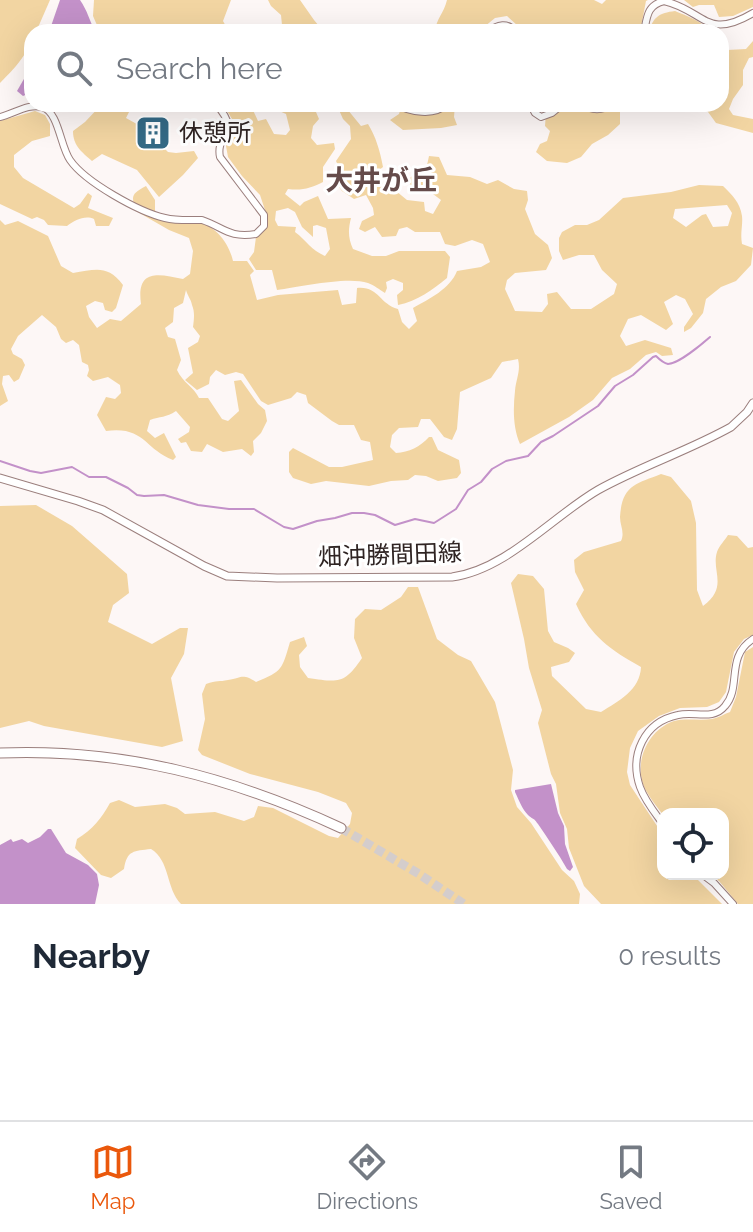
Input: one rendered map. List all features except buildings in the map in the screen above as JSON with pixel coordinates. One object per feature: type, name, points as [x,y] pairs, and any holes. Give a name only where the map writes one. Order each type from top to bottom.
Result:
[{"type":"highway","points":[[0,753],[72,754],[120,759],[196,774],[259,793],[341,828]]},
{"type":"main road","name":"畑沖勝間田線","points":[[0,478],[103,510],[227,576],[452,577],[477,571],[493,562],[598,491],[731,427],[753,403]]},
{"type":"street","points":[[645,24],[651,7],[664,1],[715,24]]},
{"type":"street","points":[[729,24],[753,13]]},
{"type":"street","points":[[0,117],[24,108]]},
{"type":"street","points":[[49,112],[64,150],[76,168],[115,196],[165,218],[202,220],[234,234],[256,234],[264,226],[264,215],[218,151],[228,129],[223,112]]},
{"type":"street","points":[[535,112],[541,117],[553,112]]},
{"type":"street","points":[[657,815],[645,798],[637,776],[635,762],[644,736],[653,727],[676,715],[716,714],[725,707],[730,699],[737,657],[753,639]]},
{"type":"street","points":[[710,880],[733,904]]},
{"type":"shaded area","points":[[0,0],[50,0],[40,24],[24,24],[24,54],[0,83]]},
{"type":"shaded area","points":[[60,0],[80,0],[92,24],[52,24]]},
{"type":"shaded area","points":[[94,0],[231,0],[225,24],[96,24],[93,16]]},
{"type":"shaded area","points":[[268,0],[300,0],[317,24],[282,24],[281,15]]},
{"type":"shaded area","points":[[447,0],[594,0],[602,4],[606,0],[648,0],[642,24],[516,24],[507,16],[495,18],[488,24],[437,24]]},
{"type":"shaded area","points":[[684,0],[753,0],[753,7],[733,16],[719,17],[714,5],[693,7]]},
{"type":"shaded area","points":[[675,11],[702,24],[652,24],[665,13]]},
{"type":"shaded area","points":[[753,41],[753,57],[749,58],[743,70],[743,85],[729,109],[729,50],[746,49]]},
{"type":"shaded area","points":[[24,79],[24,96],[17,91]]},
{"type":"shaded area","points":[[729,109],[733,115],[753,119],[753,133],[716,123],[708,112],[729,112]]},
{"type":"shaded area","points":[[32,112],[45,115],[50,124],[50,136],[32,141],[14,155],[14,167],[23,178],[74,208],[88,193],[92,196],[88,208],[113,218],[109,226],[96,226],[94,219],[87,218],[67,226],[48,225],[44,220],[37,217],[32,219],[0,204],[0,121]]},
{"type":"shaded area","points":[[94,112],[129,112],[126,118],[144,128],[168,152],[194,151],[198,158],[159,197],[137,170],[102,154],[92,161],[82,152],[76,145],[73,131]]},
{"type":"shaded area","points":[[228,112],[254,112],[258,121],[266,119],[274,134],[286,135],[290,130],[286,114],[282,112],[316,112],[319,119],[313,126],[311,138],[317,145],[334,143],[335,149],[323,167],[323,182],[298,190],[288,189],[285,194],[300,206],[318,196],[328,219],[351,218],[349,234],[353,249],[372,256],[386,256],[399,251],[445,251],[450,257],[447,278],[418,298],[398,305],[397,295],[403,290],[403,283],[393,279],[386,282],[385,293],[359,281],[277,290],[272,270],[256,270],[249,259],[254,252],[256,237],[263,231],[268,219],[260,195],[228,157],[226,146],[234,132]],"holes":[[[288,208],[295,212],[302,227],[313,237],[313,226],[326,228],[330,249],[325,256],[295,232],[296,227],[278,226],[276,211]]]},
{"type":"shaded area","points":[[340,112],[350,112],[361,126],[368,124],[383,167],[374,174],[379,184],[385,182],[407,200],[424,202],[425,211],[433,214],[441,200],[425,193],[424,187],[412,187],[408,180],[426,170],[429,156],[439,157],[447,175],[470,177],[487,184],[498,180],[514,189],[527,191],[525,209],[535,234],[548,245],[552,258],[546,270],[515,273],[507,280],[505,289],[515,311],[542,312],[548,304],[547,294],[557,292],[571,309],[591,309],[614,294],[617,284],[602,270],[594,255],[563,260],[559,238],[562,232],[575,225],[587,225],[599,220],[623,198],[699,185],[723,186],[739,207],[742,244],[753,248],[751,265],[736,281],[721,287],[706,299],[703,313],[684,332],[693,314],[685,299],[676,295],[664,302],[673,324],[666,330],[641,315],[628,319],[620,336],[626,346],[645,340],[671,348],[673,355],[662,356],[656,352],[646,355],[630,369],[612,378],[593,400],[569,417],[520,444],[514,411],[518,359],[502,362],[491,378],[460,392],[457,429],[452,440],[444,437],[430,419],[421,419],[418,427],[399,428],[392,435],[390,447],[396,453],[414,448],[432,437],[438,450],[459,460],[461,473],[457,478],[438,481],[415,475],[408,480],[369,486],[326,481],[311,484],[293,478],[289,472],[289,452],[293,448],[329,467],[342,467],[373,460],[370,442],[361,440],[354,425],[339,425],[332,421],[308,403],[306,395],[297,392],[291,398],[268,405],[261,401],[243,374],[225,375],[216,370],[209,384],[197,390],[185,380],[193,373],[188,348],[198,342],[200,336],[193,327],[194,310],[186,290],[183,303],[174,308],[173,322],[165,328],[168,337],[175,339],[181,360],[177,370],[199,398],[208,398],[222,419],[228,421],[239,411],[234,381],[241,380],[265,410],[267,421],[253,441],[254,452],[251,456],[242,449],[223,452],[207,444],[202,452],[191,451],[186,442],[181,443],[178,439],[189,432],[190,427],[176,411],[150,420],[147,431],[155,438],[164,433],[176,457],[173,460],[137,435],[119,430],[106,431],[97,415],[106,397],[115,399],[121,393],[120,385],[108,377],[93,381],[87,376],[88,365],[82,362],[79,345],[73,340],[66,343],[61,339],[56,327],[42,315],[18,336],[11,349],[25,365],[19,379],[14,382],[9,375],[3,376],[2,384],[8,401],[0,406],[0,220],[5,225],[18,221],[48,236],[61,266],[73,273],[100,270],[117,278],[123,285],[112,312],[105,310],[103,303],[95,301],[86,306],[97,328],[110,319],[121,321],[141,304],[142,284],[151,276],[183,279],[190,274],[193,251],[189,238],[136,211],[134,196],[146,186],[155,200],[157,218],[209,226],[224,241],[233,261],[247,261],[254,271],[250,275],[257,300],[338,290],[342,305],[356,303],[357,288],[364,288],[398,309],[402,322],[409,329],[417,321],[413,308],[444,288],[457,271],[481,267],[490,262],[483,244],[472,240],[455,246],[445,244],[440,232],[415,232],[407,227],[399,229],[396,236],[382,237],[375,227],[365,232],[359,229],[362,221],[374,215],[373,208],[366,195],[354,199],[335,182],[343,176],[336,161],[351,139],[350,126]],"holes":[[[727,205],[732,213],[728,226],[713,227],[706,214],[686,227],[673,218],[675,209]]]},
{"type":"shaded area","points":[[454,112],[457,125],[403,130],[390,120],[399,114]]},
{"type":"shaded area","points":[[541,112],[620,112],[620,124],[592,144],[581,157],[567,163],[547,161],[536,152],[540,144],[547,141],[550,131],[545,126],[546,113]]},
{"type":"shaded area","points":[[661,474],[671,477],[691,501],[696,523],[697,590],[703,606],[715,592],[717,552],[728,535],[737,536],[748,548],[753,547],[753,635],[744,639],[734,652],[726,692],[719,702],[707,707],[680,708],[659,716],[638,731],[630,748],[627,772],[630,785],[657,826],[657,880],[698,880],[722,904],[601,904],[584,886],[569,848],[556,784],[538,723],[542,710],[529,668],[511,583],[518,574],[533,576],[544,589],[548,631],[554,642],[575,653],[569,662],[551,667],[552,676],[586,709],[601,712],[621,699],[637,682],[641,667],[603,642],[588,625],[576,604],[584,590],[575,572],[574,560],[584,552],[621,541],[621,506],[627,492]]},
{"type":"shaded area","points":[[36,505],[72,526],[127,574],[129,593],[113,605],[108,622],[152,644],[180,628],[188,628],[184,654],[171,678],[183,741],[162,747],[29,721],[0,728],[0,506]]},
{"type":"shaded area","points":[[408,587],[418,587],[437,639],[471,661],[495,702],[513,770],[511,790],[517,807],[562,870],[574,881],[580,894],[579,904],[181,904],[162,860],[151,849],[132,853],[124,869],[111,878],[101,875],[75,848],[77,839],[96,823],[110,803],[119,800],[135,807],[165,804],[185,814],[215,812],[244,821],[254,817],[258,806],[273,808],[338,838],[350,824],[352,813],[346,803],[318,792],[250,774],[202,755],[198,750],[205,719],[202,694],[206,684],[242,677],[256,682],[272,675],[283,664],[290,642],[304,637],[307,646],[299,655],[300,667],[308,678],[340,680],[362,658],[354,638],[355,619],[365,609],[381,610],[401,597]]},
{"type":"shaded area","points":[[753,647],[753,904],[738,904],[718,880],[729,880],[729,808],[658,808],[645,789],[641,769],[645,749],[656,732],[665,725],[679,720],[712,719],[730,712],[745,652]]},
{"type":"shaded area","points":[[551,784],[573,867],[570,871],[538,824],[524,810],[515,792]]},
{"type":"shaded area","points":[[48,829],[66,853],[88,865],[97,874],[99,885],[95,904],[0,904],[0,845],[11,839],[13,842],[22,839],[28,843]]},
{"type":"waterway","points":[[0,461],[41,473],[72,467],[89,477],[106,477],[137,495],[164,495],[198,505],[254,509],[293,529],[352,513],[375,515],[395,525],[415,519],[434,523],[456,509],[468,490],[481,482],[492,469],[506,461],[528,456],[541,442],[598,406],[615,386],[653,357],[672,363],[710,337]]},
{"type":"tunnel","points":[[341,828],[464,904]]},
{"type":"place","name":"休憩所","points":[[153,133]]},
{"type":"district","name":"大井が丘","points":[[381,180]]}]
